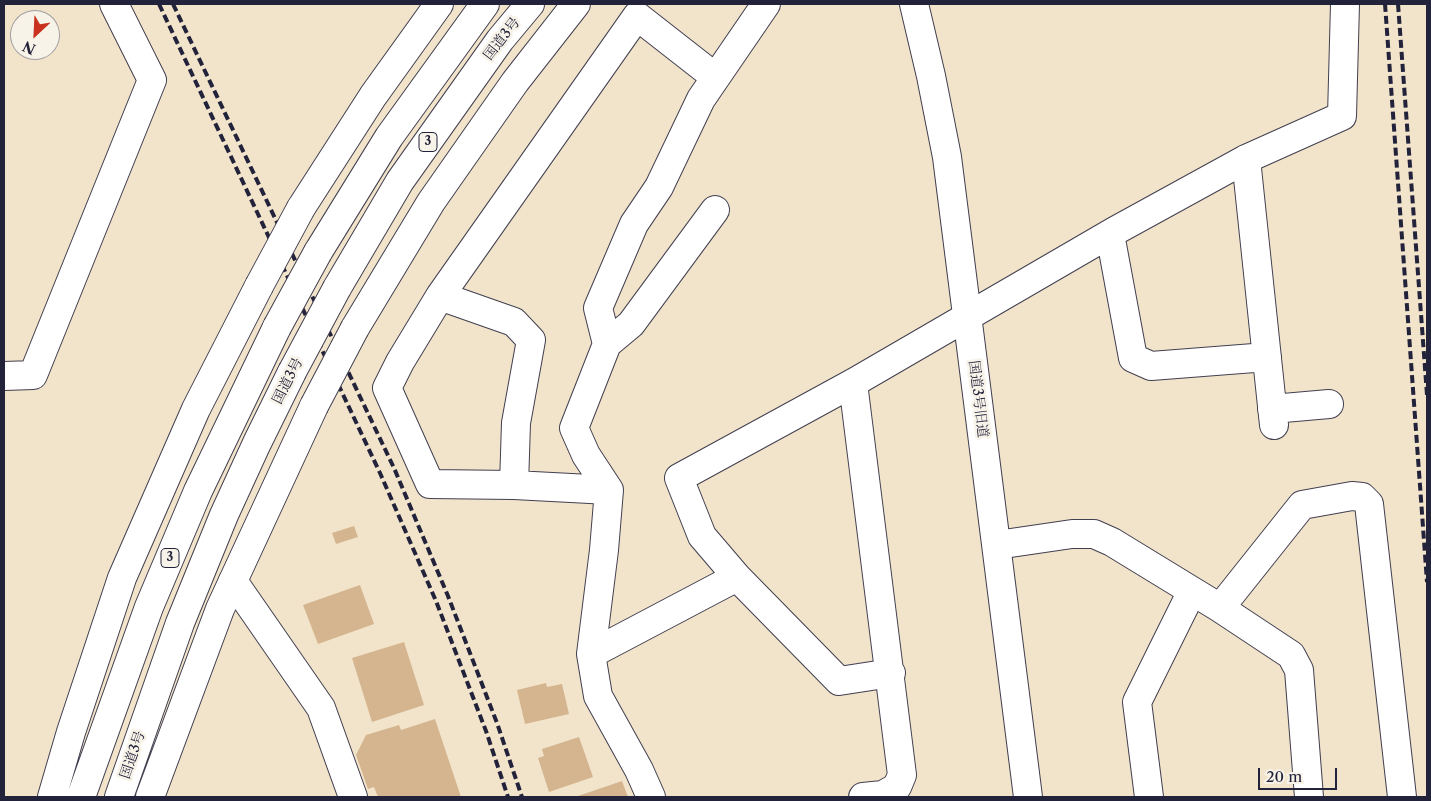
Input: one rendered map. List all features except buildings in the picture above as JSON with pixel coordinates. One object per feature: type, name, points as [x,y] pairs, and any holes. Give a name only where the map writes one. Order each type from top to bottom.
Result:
[{"type":"main road","points":[[4,376],[33,375],[152,80],[114,4]]},
{"type":"main road","points":[[52,797],[122,578],[196,409],[301,208],[373,96],[439,4]]},
{"type":"main road","name":"3","points":[[81,797],[149,607],[198,490],[277,327],[318,252],[389,137],[485,4]]},
{"type":"main road","name":"国道3号","points":[[119,797],[180,623],[224,515],[292,372],[337,288],[400,181],[500,40],[530,4]]},
{"type":"main road","points":[[150,797],[220,609],[314,406],[355,328],[431,202],[515,82],[576,4]]},
{"type":"main road","points":[[607,344],[598,308],[634,224],[659,187],[701,99],[766,4]]},
{"type":"main road","name":"国道3号旧道","points":[[914,4],[947,157],[1028,797]]},
{"type":"main road","points":[[891,673],[838,681],[737,577],[702,536],[679,478],[853,383],[1110,234],[1246,159],[1342,116],[1345,4]]},
{"type":"main road","points":[[609,490],[514,485],[430,484],[387,388],[400,362],[440,296],[637,16],[715,77]]},
{"type":"main road","points":[[1246,159],[1273,417],[1330,404]]},
{"type":"main road","points":[[651,797],[639,770],[598,696],[591,654],[604,550],[609,490],[586,455],[574,428],[607,344],[631,324],[715,210]]},
{"type":"main road","points":[[1110,234],[1132,358],[1151,366],[1267,357]]},
{"type":"main road","points":[[440,296],[514,322],[531,340],[516,423],[514,485]]},
{"type":"main road","points":[[853,383],[891,673],[902,775],[896,787],[883,795],[863,797]]},
{"type":"main road","points":[[1220,608],[1302,505],[1352,496],[1362,497],[1370,504],[1402,797]]},
{"type":"main road","points":[[997,545],[1072,534],[1094,534],[1112,542],[1220,608],[1291,655],[1299,670],[1309,797]]},
{"type":"main road","points":[[591,654],[737,577]]},
{"type":"main road","points":[[233,582],[321,708],[353,797]]},
{"type":"main road","points":[[1149,797],[1137,702],[1192,591]]},
{"type":"railway","points":[[159,4],[380,473],[436,601],[486,731],[508,797]]},
{"type":"railway","points":[[173,4],[394,468],[448,596],[497,723],[522,797]]},
{"type":"railway","points":[[1385,4],[1427,582]]},
{"type":"railway","points":[[1398,4],[1427,395]]}]
